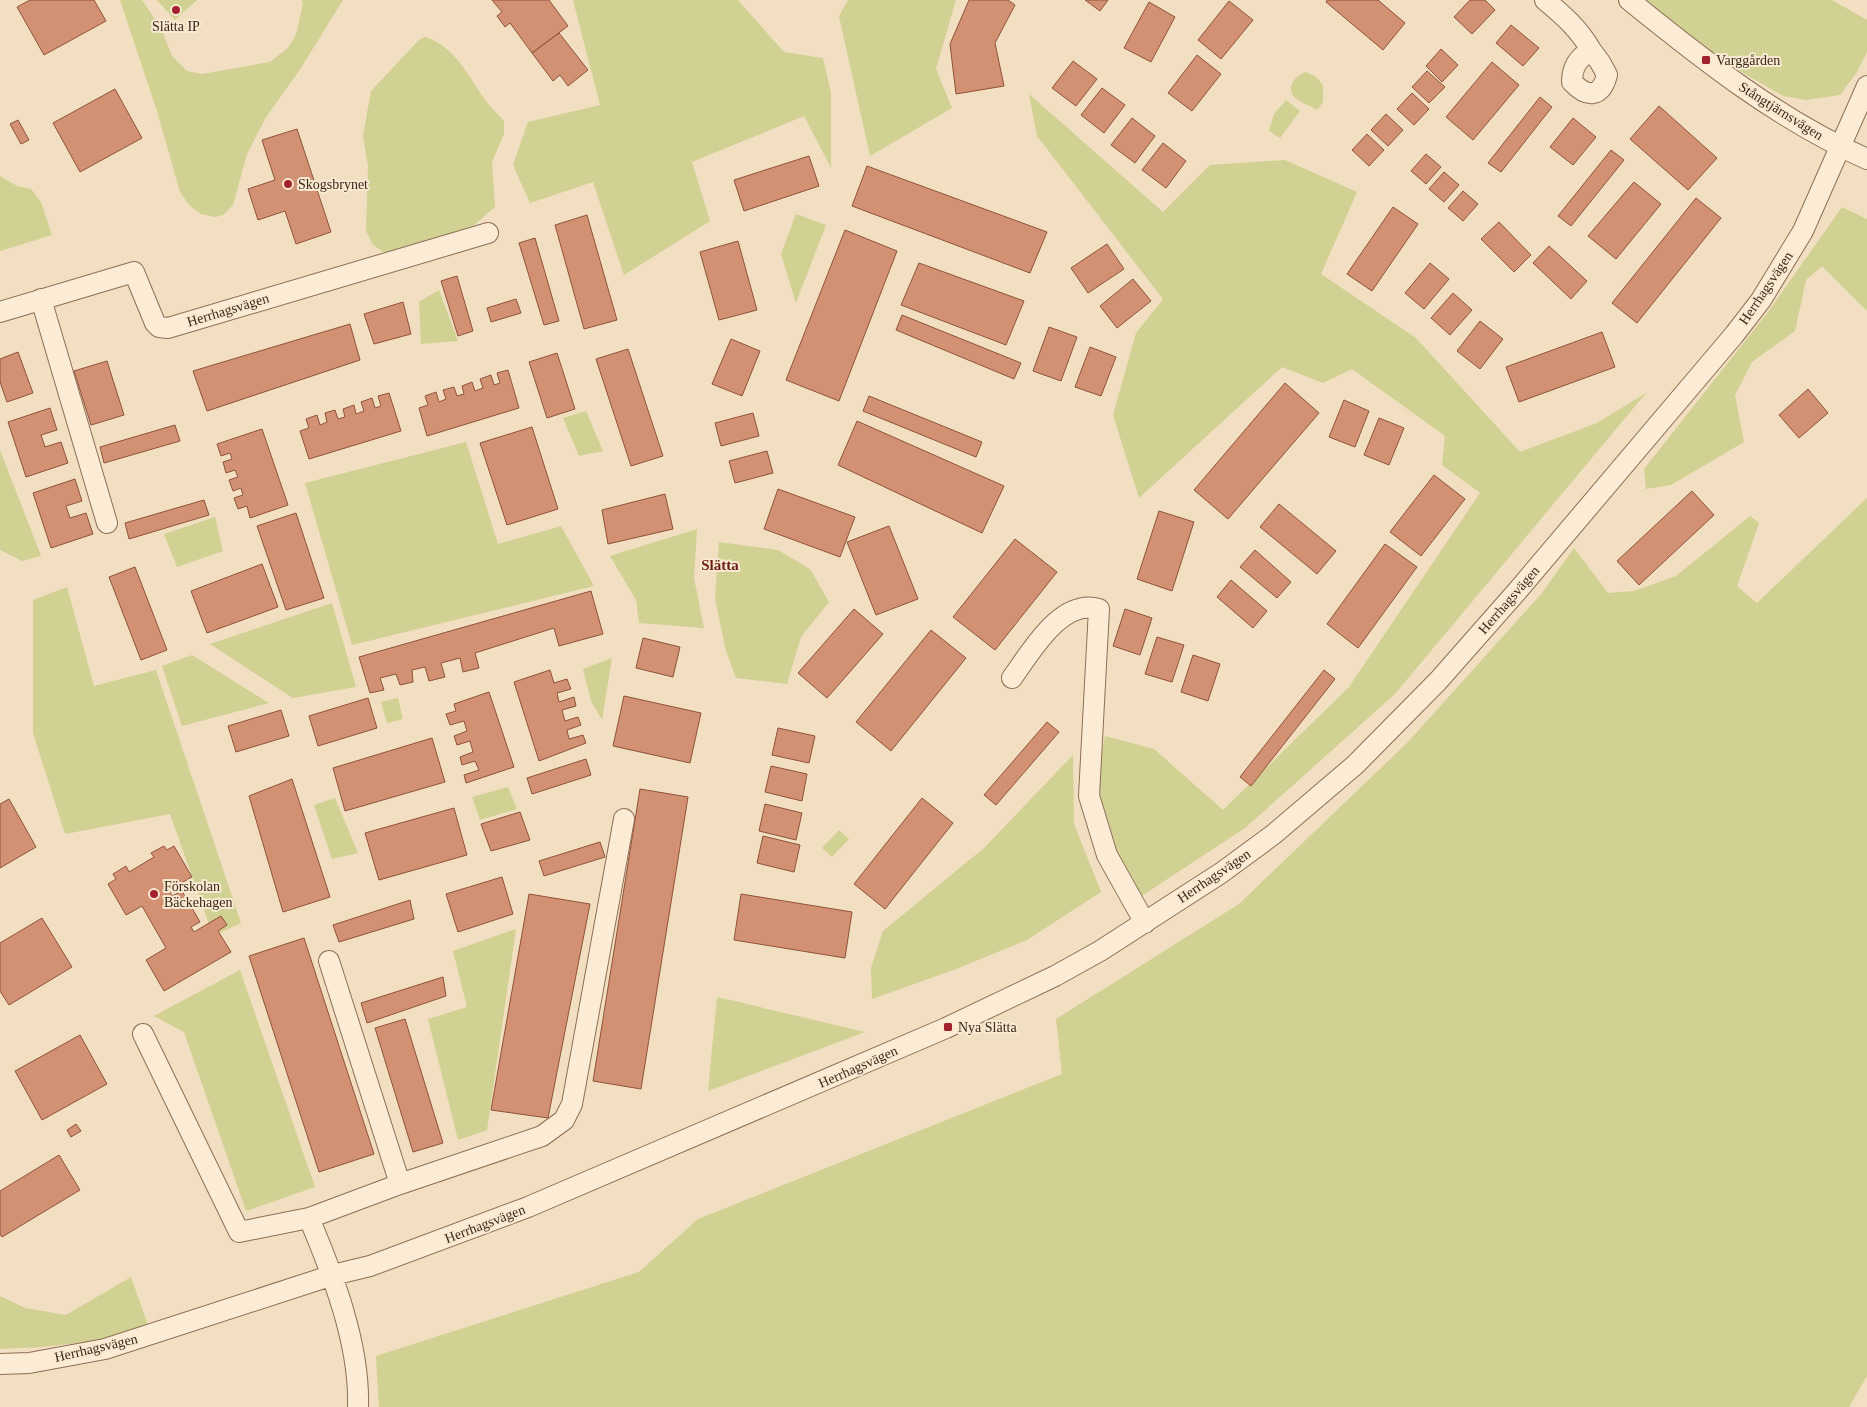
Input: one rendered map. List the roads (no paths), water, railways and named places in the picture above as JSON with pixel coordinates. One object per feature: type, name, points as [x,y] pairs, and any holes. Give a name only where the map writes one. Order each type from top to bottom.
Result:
[{"type":"street","points":[[1545,0],[1568,19],[1582,34],[1596,56]]},
{"type":"street","name":"Stångtjärnsvägen","points":[[1629,0],[1707,62],[1762,101],[1840,147],[1867,159]]},
{"type":"street","name":"Herrhagsvägen","points":[[0,1364],[29,1363],[105,1349],[333,1275],[370,1266],[528,1207],[842,1074],[982,1012],[1055,976],[1100,951],[1221,873],[1274,834],[1355,765],[1438,681],[1519,589],[1734,335],[1760,300],[1803,231],[1867,86]]},
{"type":"street","name":"Herrhagsvägen","points":[[0,312],[134,272],[156,323],[159,327],[168,328],[488,233]]},
{"type":"street","points":[[41,299],[107,523]]},
{"type":"street","points":[[1012,678],[1046,632],[1068,612],[1089,606],[1099,609],[1089,796],[1108,855],[1144,923]]},
{"type":"street","points":[[143,1034],[239,1232],[309,1218],[400,1184],[542,1136],[564,1120],[572,1104],[624,819]]},
{"type":"street","points":[[329,960],[400,1184]]},
{"type":"street","points":[[309,1218],[333,1275],[357,1370],[358,1407]]},
{"type":"place","name":"Slätta IP","points":[[176,10]]},
{"type":"place","name":"Varggården","points":[[1706,60]]},
{"type":"place","name":"Skogsbrynet","points":[[288,184]]},
{"type":"place","name":"Förskolan Bäckehagen","points":[[154,894]]},
{"type":"place","name":"Nya Slätta","points":[[948,1027]]},
{"type":"district","name":"Slätta","points":[[720,565]]}]
